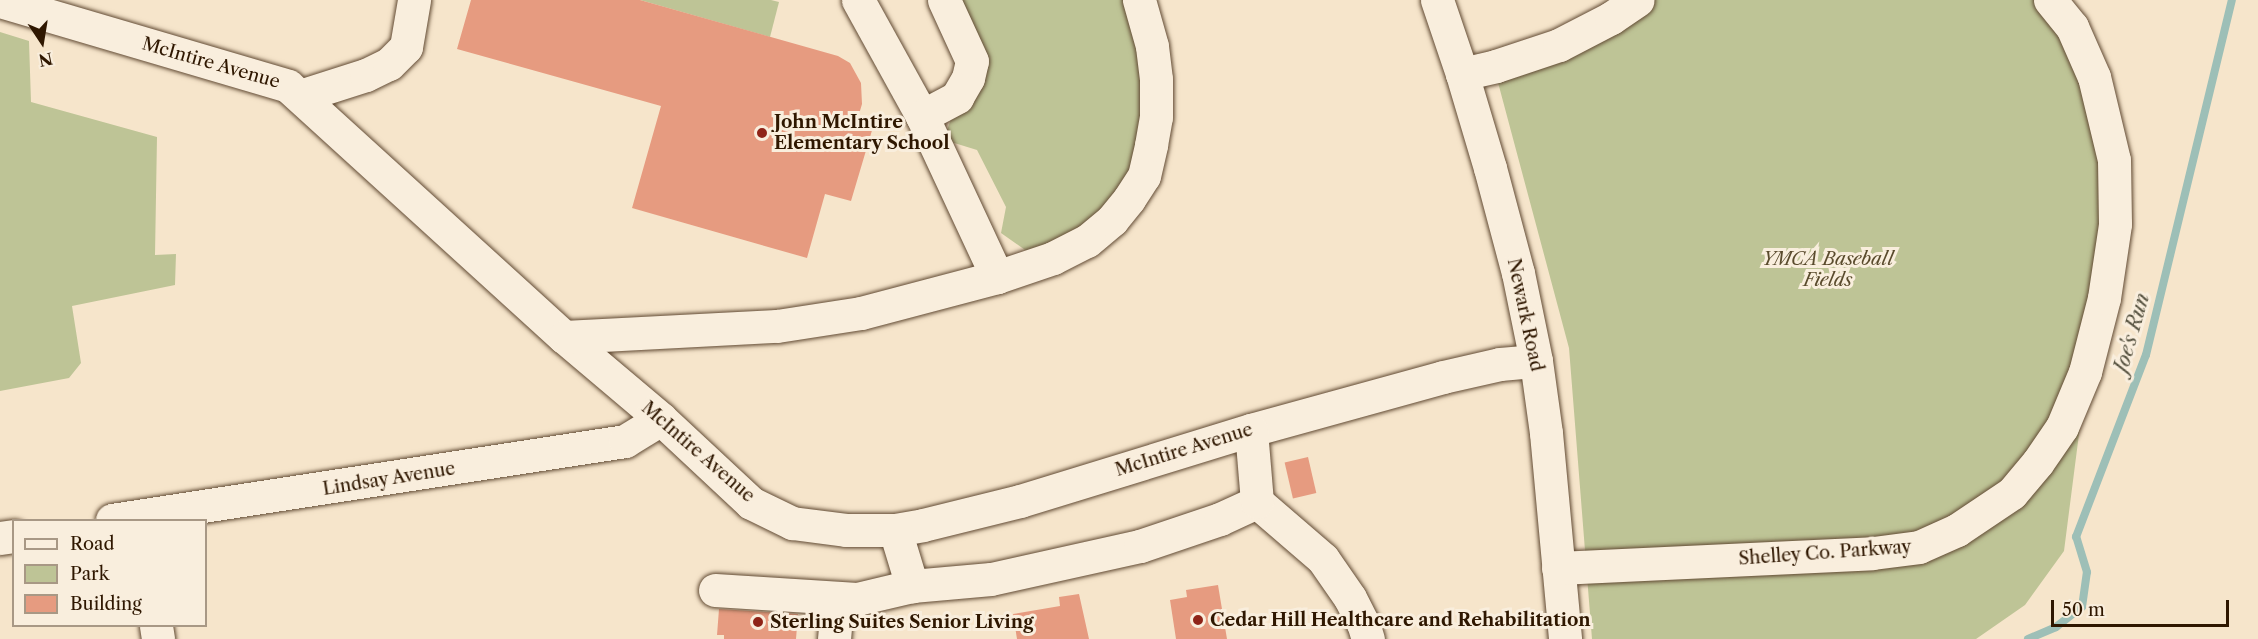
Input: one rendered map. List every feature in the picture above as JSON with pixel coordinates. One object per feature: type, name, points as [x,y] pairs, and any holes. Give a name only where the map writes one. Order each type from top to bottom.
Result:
[{"type":"street","points":[[300,96],[366,75],[389,64],[406,47],[414,0]]},
{"type":"street","points":[[858,0],[922,116],[997,277]]},
{"type":"street","points":[[922,116],[957,97],[968,78],[972,61],[944,0]]},
{"type":"street","points":[[564,337],[777,326],[861,313],[997,277],[1053,258],[1087,241],[1112,220],[1144,176],[1156,117],[1156,79],[1152,46],[1139,0]]},
{"type":"street","name":"Newark Road","points":[[1437,0],[1462,74],[1518,273],[1536,361],[1565,639]]},
{"type":"street","points":[[1462,74],[1496,66],[1559,45],[1611,18],[1638,0]]},
{"type":"street","name":"Shelley Co. Parkway","points":[[1558,568],[1873,554],[1919,547],[1957,530],[2012,493],[2038,462],[2061,427],[2085,372],[2104,298],[2115,224],[2114,160],[2094,77],[2072,27],[2050,0]]},
{"type":"street","name":"McIntire Avenue","points":[[0,1],[288,86],[564,337],[661,419],[752,502],[792,523],[846,530],[895,530],[1020,501],[1251,430],[1443,377],[1500,364],[1536,361]]},
{"type":"street","name":"Lindsay Avenue","points":[[129,519],[625,441],[661,419]]},
{"type":"street","points":[[1251,430],[1257,502],[1323,559],[1350,598],[1368,639]]},
{"type":"street","points":[[715,590],[857,599],[912,586],[991,579],[1140,546],[1220,519],[1257,502]]},
{"type":"street","points":[[895,530],[912,586]]},
{"type":"street","points":[[834,639],[836,615],[857,599]]},
{"type":"green space","points":[[640,0],[771,0],[779,2],[770,37]]},
{"type":"green space","points":[[954,0],[1126,0],[1146,92],[1130,172],[1117,194],[1075,232],[1028,252],[1001,233],[1006,207],[977,150],[951,142],[945,136],[951,119],[969,103]]},
{"type":"green space","name":"YMCA Baseball Fields","points":[[1649,0],[2041,0],[2045,2],[2102,132],[2108,229],[2094,317],[2064,551],[2025,605],[1976,639],[1592,639],[1569,348],[1496,75]]},
{"type":"green space","points":[[0,32],[29,41],[31,102],[157,137],[155,255],[176,254],[175,285],[72,306],[81,363],[69,378],[0,391]]},
{"type":"building","name":"John McIntire Elementary School","points":[[471,0],[640,0],[838,56],[850,63],[861,83],[862,104],[857,121],[873,127],[851,201],[825,194],[807,258],[632,208],[661,106],[457,49]]},
{"type":"building","points":[[1308,457],[1316,493],[1293,498],[1285,462]]},
{"type":"building","name":"Cedar Hill Healthcare and Rehabilitation","points":[[1218,585],[1227,639],[1176,639],[1170,600],[1187,597],[1186,590]]},
{"type":"building","points":[[1079,594],[1089,639],[1017,639],[1013,614],[1060,606],[1059,597]]},
{"type":"building","name":"Sterling Suites Senior Living","points":[[719,609],[798,614],[796,639],[724,639],[724,635],[717,635]]},
{"type":"waterway","name":"Joe's Run","points":[[2028,639],[2056,627],[2082,607],[2087,572],[2076,537],[2146,355],[2232,0]]},
{"type":"place","name":"John McIntire Elementary School","points":[[762,133]]},
{"type":"place","name":"Cedar Hill Healthcare and Rehabilitation","points":[[1198,620]]},
{"type":"place","name":"Sterling Suites Senior Living","points":[[758,622]]}]
